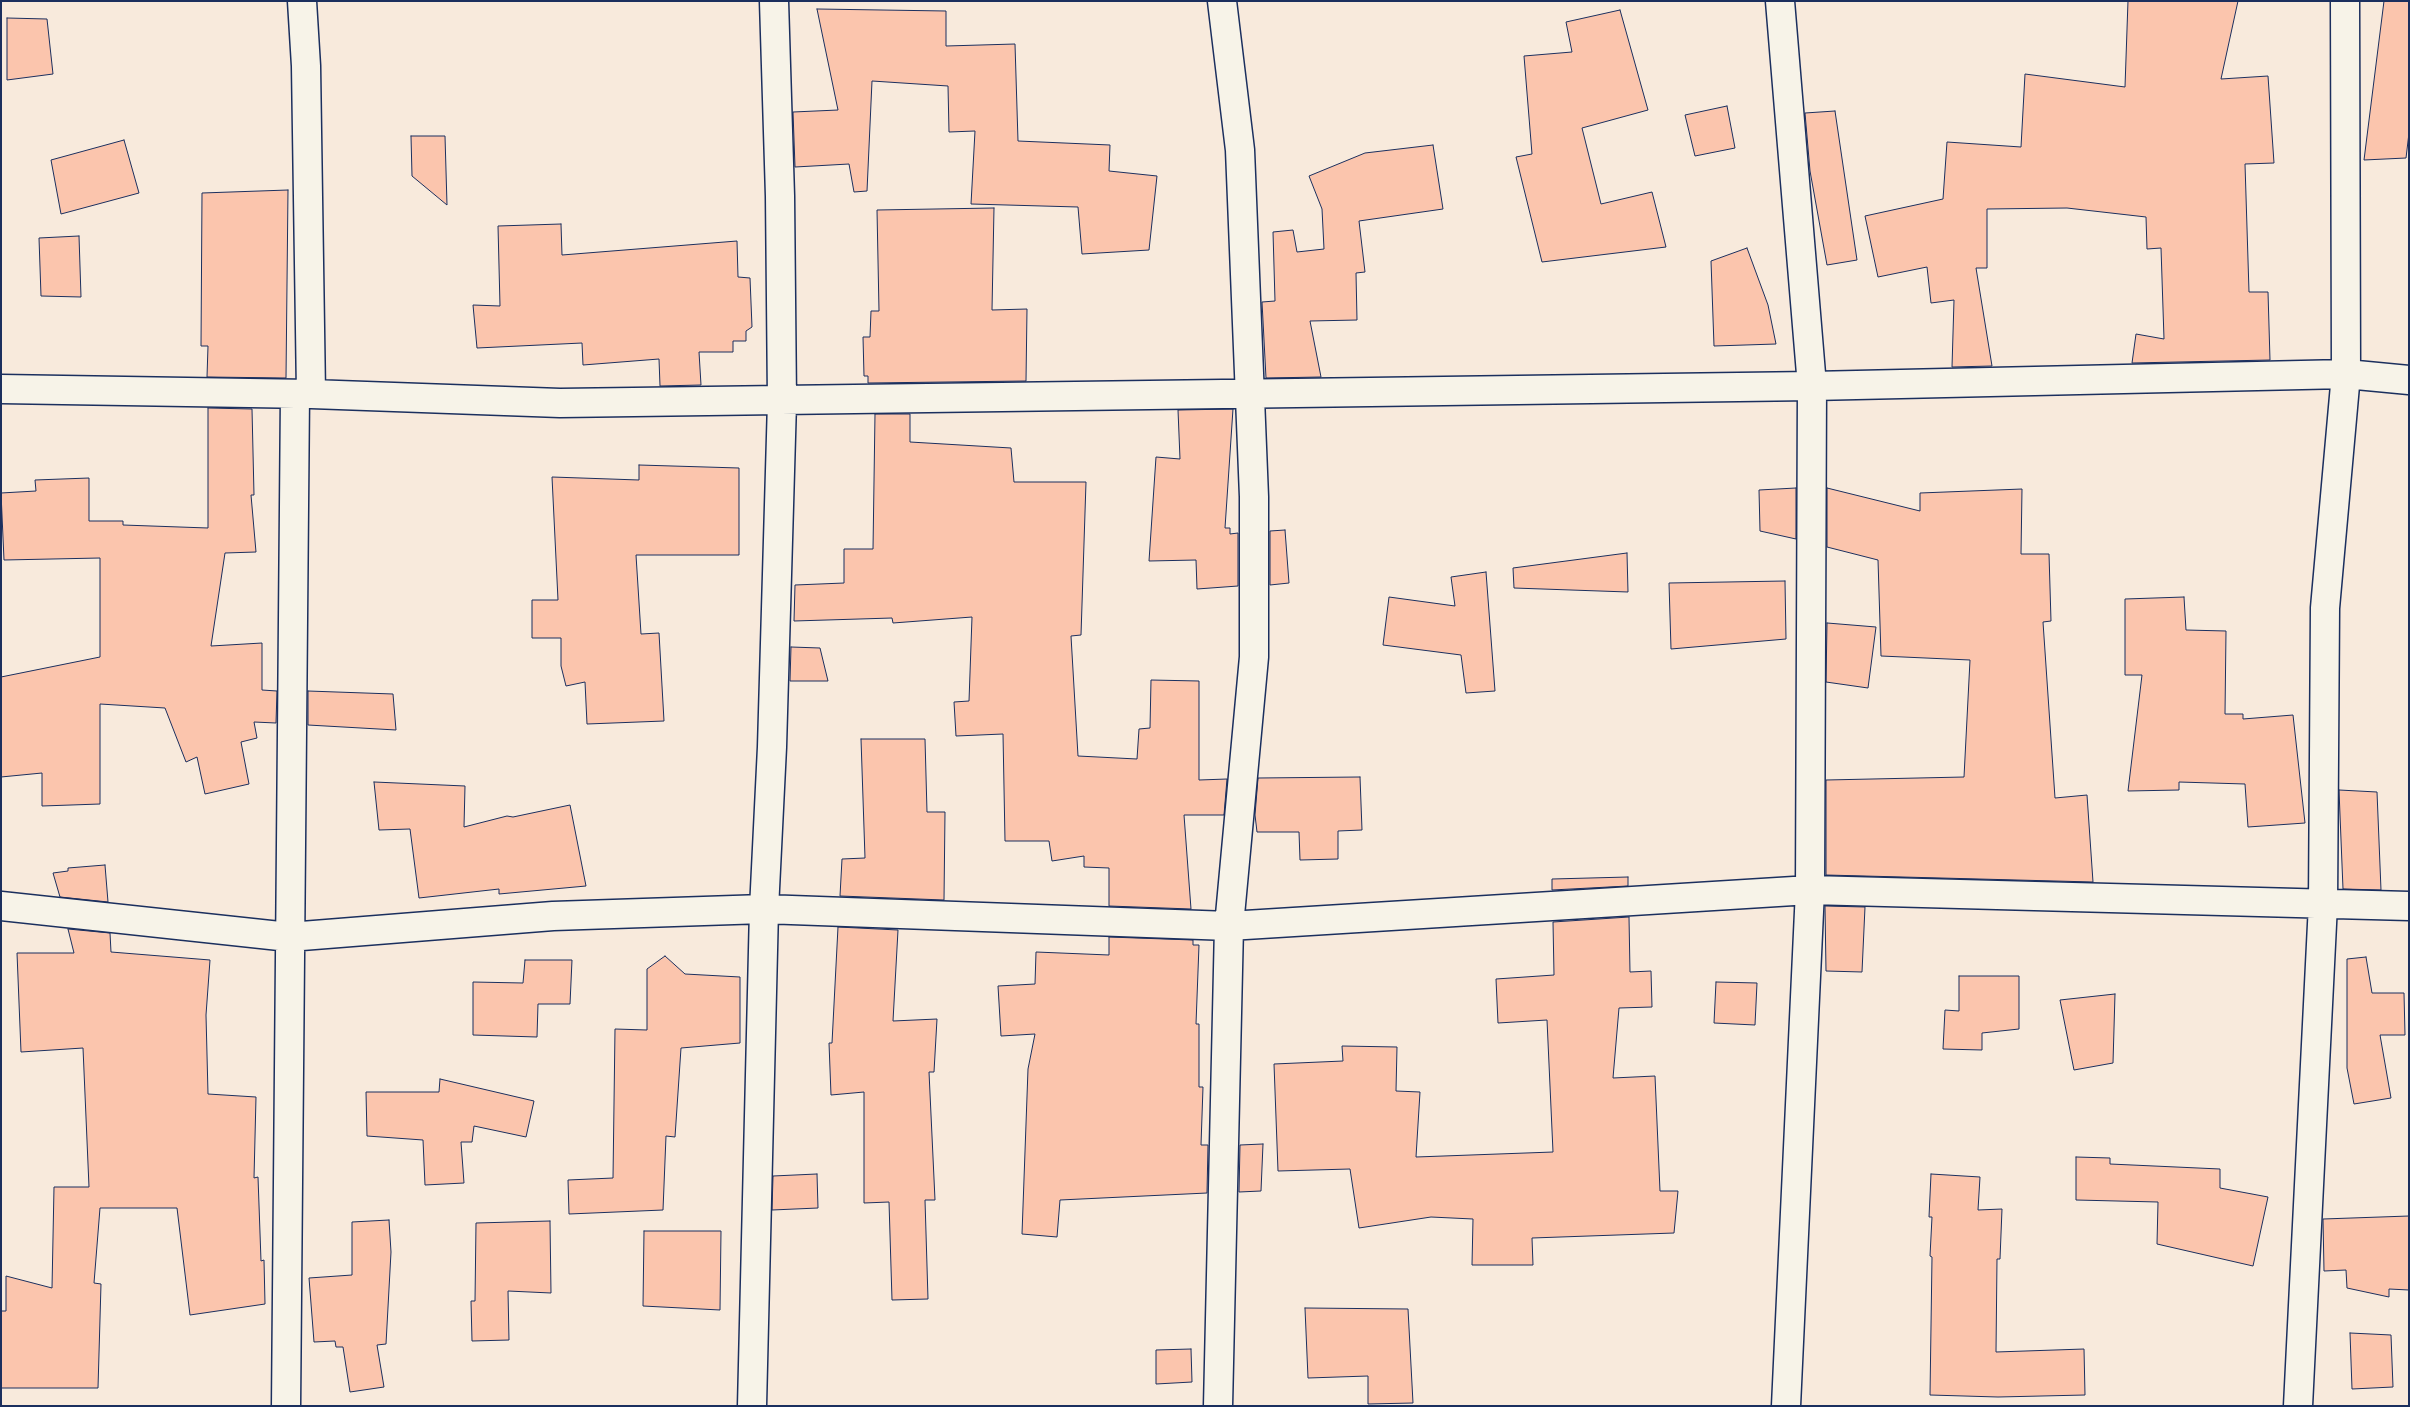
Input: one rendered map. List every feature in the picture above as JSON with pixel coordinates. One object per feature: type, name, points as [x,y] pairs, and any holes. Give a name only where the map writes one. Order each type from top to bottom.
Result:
[{"type":"street","points":[[286,1406],[289,937],[303,394],[306,76],[302,1]]},
{"type":"street","points":[[752,1406],[764,909],[772,747],[782,402],[780,196],[774,1]]},
{"type":"street","points":[[1218,1406],[1229,926],[1254,657],[1254,497],[1240,150],[1222,1]]},
{"type":"street","points":[[1780,1],[1812,386],[1810,890],[1786,1406]]},
{"type":"street","points":[[2298,1406],[2323,904],[2325,608],[2346,374],[2345,1]]},
{"type":"street","points":[[1,389],[303,394],[560,403],[782,402],[1812,386],[2346,374],[2409,380]]},
{"type":"street","points":[[1,906],[289,937],[553,916],[764,909],[1229,926],[1810,890],[2409,906]]},
{"type":"building","points":[[2128,1],[2238,1],[2221,79],[2268,76],[2274,163],[2245,164],[2249,292],[2268,292],[2270,360],[2132,363],[2136,334],[2164,339],[2161,248],[2147,249],[2146,217],[2067,208],[1987,209],[1987,268],[1976,268],[1992,366],[1952,367],[1954,300],[1931,303],[1927,267],[1878,277],[1865,216],[1943,199],[1947,142],[2021,147],[2025,74],[2125,87]]},
{"type":"building","points":[[2384,1],[2409,1],[2409,133],[2406,158],[2364,160]]},
{"type":"building","points":[[817,9],[946,11],[946,46],[1015,44],[1018,141],[1110,145],[1109,171],[1157,176],[1149,250],[1082,254],[1078,207],[971,204],[975,131],[949,132],[948,86],[872,81],[867,191],[854,192],[849,164],[795,167],[793,112],[838,110]]},
{"type":"building","points":[[1620,10],[1648,110],[1582,128],[1601,204],[1652,192],[1666,247],[1542,262],[1516,157],[1532,154],[1524,56],[1572,52],[1566,22]]},
{"type":"building","points":[[7,18],[47,19],[53,74],[7,80]]},
{"type":"building","points":[[1727,106],[1735,148],[1695,156],[1685,115]]},
{"type":"building","points":[[1835,111],[1857,260],[1827,265],[1810,171],[1805,113]]},
{"type":"building","points":[[411,136],[445,136],[447,205],[412,176]]},
{"type":"building","points":[[124,140],[139,193],[61,214],[51,160]]},
{"type":"building","points":[[1433,145],[1443,209],[1359,221],[1365,272],[1356,273],[1357,320],[1310,321],[1321,377],[1266,378],[1262,302],[1275,301],[1273,232],[1293,230],[1297,252],[1324,249],[1322,209],[1309,176],[1365,153]]},
{"type":"building","points":[[288,190],[286,378],[207,377],[208,346],[201,346],[202,193]]},
{"type":"building","points":[[994,208],[992,310],[1027,309],[1026,381],[868,383],[868,376],[864,376],[863,337],[870,337],[871,311],[879,311],[877,210]]},
{"type":"building","points":[[561,224],[562,255],[737,241],[738,277],[750,278],[752,327],[746,331],[746,341],[733,341],[733,352],[699,352],[701,385],[660,386],[659,359],[583,365],[582,343],[477,348],[473,305],[500,306],[498,226]]},
{"type":"building","points":[[79,236],[81,297],[41,296],[39,238]]},
{"type":"building","points":[[1747,248],[1768,305],[1776,344],[1714,346],[1711,261]]},
{"type":"building","points":[[208,408],[252,409],[254,495],[251,495],[256,552],[225,553],[211,646],[262,643],[262,690],[277,691],[276,723],[254,722],[257,738],[241,742],[249,784],[205,794],[197,757],[186,762],[165,708],[100,704],[100,804],[42,806],[42,773],[1,777],[1,677],[100,657],[100,558],[4,560],[1,493],[36,491],[35,480],[89,478],[89,521],[123,521],[123,525],[208,528]]},
{"type":"building","points":[[1233,409],[1225,528],[1230,528],[1230,534],[1238,533],[1238,586],[1197,589],[1196,560],[1149,561],[1156,457],[1180,459],[1178,410]]},
{"type":"building","points":[[875,414],[910,414],[910,442],[1011,448],[1014,482],[1086,482],[1081,635],[1071,636],[1078,756],[1137,759],[1139,729],[1150,728],[1151,680],[1199,681],[1199,780],[1227,779],[1224,815],[1184,815],[1191,909],[1109,906],[1109,868],[1084,867],[1084,856],[1052,861],[1049,841],[1005,841],[1003,734],[956,736],[954,702],[969,701],[972,617],[893,623],[892,618],[794,621],[795,585],[844,583],[844,549],[873,549]]},
{"type":"building","points":[[639,465],[739,468],[739,555],[636,555],[641,634],[659,633],[664,721],[587,724],[585,682],[566,686],[561,666],[561,638],[532,638],[532,600],[558,600],[552,477],[639,480]]},
{"type":"building","points":[[1796,488],[1796,539],[1760,531],[1759,490]]},
{"type":"building","points":[[1827,488],[1920,511],[1920,493],[2022,489],[2021,554],[2049,554],[2051,621],[2043,622],[2055,798],[2087,795],[2093,882],[1826,875],[1826,780],[1964,777],[1970,660],[1881,656],[1878,560],[1827,547]]},
{"type":"building","points":[[1285,530],[1289,583],[1270,585],[1270,531]]},
{"type":"building","points":[[1627,553],[1628,592],[1514,588],[1513,568]]},
{"type":"building","points":[[1486,572],[1495,691],[1466,693],[1461,655],[1383,645],[1389,597],[1455,606],[1451,577]]},
{"type":"building","points":[[1785,581],[1786,639],[1671,649],[1669,583]]},
{"type":"building","points":[[2184,597],[2186,630],[2226,631],[2225,714],[2243,714],[2243,719],[2293,715],[2305,823],[2248,827],[2245,784],[2179,782],[2179,790],[2128,791],[2142,675],[2125,675],[2125,599]]},
{"type":"building","points":[[1827,623],[1876,627],[1868,688],[1826,682]]},
{"type":"building","points":[[791,647],[820,648],[828,681],[790,681]]},
{"type":"building","points":[[308,691],[393,694],[396,730],[308,725]]},
{"type":"building","points":[[861,739],[925,739],[927,812],[945,812],[944,900],[840,896],[842,859],[865,858]]},
{"type":"building","points":[[1360,777],[1362,830],[1338,831],[1338,859],[1300,860],[1299,832],[1257,832],[1255,815],[1258,778]]},
{"type":"building","points":[[374,782],[465,786],[464,827],[507,816],[513,817],[570,805],[586,886],[499,894],[499,889],[419,898],[410,829],[379,830]]},
{"type":"building","points":[[2339,790],[2377,792],[2381,890],[2343,889]]},
{"type":"building","points":[[105,865],[108,902],[60,897],[53,873],[68,871],[68,868]]},
{"type":"building","points":[[1628,877],[1628,886],[1552,890],[1552,879]]},
{"type":"building","points":[[1825,906],[1865,907],[1862,972],[1826,971]]},
{"type":"building","points":[[1629,917],[1630,972],[1651,971],[1652,1007],[1619,1008],[1613,1078],[1655,1076],[1660,1191],[1678,1191],[1674,1233],[1532,1238],[1533,1265],[1472,1265],[1473,1219],[1431,1217],[1359,1228],[1350,1169],[1278,1171],[1274,1064],[1343,1061],[1342,1046],[1397,1047],[1396,1091],[1420,1092],[1416,1157],[1553,1152],[1547,1020],[1498,1023],[1496,979],[1554,975],[1553,922]]},
{"type":"building","points":[[838,927],[898,930],[893,1021],[937,1019],[934,1072],[929,1072],[935,1200],[925,1200],[928,1299],[892,1300],[889,1202],[864,1203],[864,1092],[831,1095],[829,1043],[832,1043]]},
{"type":"building","points":[[68,929],[110,933],[111,952],[210,960],[206,1015],[208,1094],[256,1097],[254,1178],[258,1177],[261,1261],[264,1260],[265,1304],[190,1315],[177,1208],[100,1208],[94,1283],[101,1284],[98,1388],[1,1388],[1,1311],[6,1311],[6,1276],[52,1288],[54,1187],[89,1187],[83,1048],[21,1052],[17,953],[74,953]]},
{"type":"building","points":[[1109,937],[1193,940],[1193,945],[1199,945],[1196,1024],[1199,1024],[1199,1087],[1203,1087],[1201,1145],[1208,1145],[1207,1193],[1060,1200],[1057,1237],[1022,1234],[1028,1069],[1035,1034],[1001,1036],[998,986],[1035,984],[1036,952],[1109,955]]},
{"type":"building","points":[[665,956],[685,974],[740,977],[740,1043],[681,1048],[675,1137],[666,1136],[663,1210],[569,1214],[568,1180],[613,1178],[615,1029],[647,1030],[647,969]]},
{"type":"building","points":[[2366,957],[2372,993],[2404,993],[2405,1035],[2380,1035],[2391,1098],[2354,1104],[2347,1068],[2347,959]]},
{"type":"building","points":[[525,960],[572,960],[570,1004],[538,1004],[537,1037],[473,1035],[473,982],[523,983]]},
{"type":"building","points":[[1959,976],[2019,976],[2019,1029],[1982,1033],[1982,1050],[1943,1049],[1945,1010],[1959,1011]]},
{"type":"building","points":[[1716,982],[1757,983],[1755,1025],[1714,1023]]},
{"type":"building","points":[[2115,994],[2113,1063],[2074,1070],[2060,1000]]},
{"type":"building","points":[[440,1079],[534,1101],[526,1137],[474,1126],[472,1142],[461,1142],[464,1183],[425,1185],[423,1140],[367,1136],[366,1092],[439,1092]]},
{"type":"building","points":[[1263,1144],[1261,1191],[1239,1192],[1240,1145]]},
{"type":"building","points":[[2076,1157],[2110,1158],[2110,1164],[2220,1169],[2220,1188],[2268,1197],[2253,1266],[2157,1244],[2158,1202],[2076,1200]]},
{"type":"building","points":[[817,1174],[818,1208],[772,1210],[773,1176]]},
{"type":"building","points":[[1931,1174],[1980,1177],[1978,1210],[2002,1209],[2000,1259],[1997,1259],[1996,1352],[2084,1349],[2085,1395],[1998,1397],[1930,1395],[1932,1257],[1930,1256],[1932,1217],[1929,1217]]},
{"type":"building","points":[[2409,1216],[2409,1290],[2389,1289],[2389,1297],[2347,1288],[2346,1270],[2324,1271],[2323,1219]]},
{"type":"building","points":[[389,1220],[391,1252],[386,1344],[377,1345],[384,1387],[350,1392],[343,1347],[336,1347],[335,1341],[314,1342],[309,1278],[352,1275],[352,1222]]},
{"type":"building","points":[[550,1221],[551,1293],[508,1291],[509,1340],[472,1341],[471,1301],[475,1301],[476,1223]]},
{"type":"building","points":[[644,1231],[721,1231],[720,1310],[643,1306]]},
{"type":"building","points":[[1305,1308],[1408,1309],[1413,1403],[1368,1404],[1368,1376],[1308,1378]]},
{"type":"building","points":[[2350,1333],[2391,1335],[2393,1387],[2352,1389]]},
{"type":"building","points":[[1191,1349],[1192,1382],[1156,1384],[1156,1350]]}]
